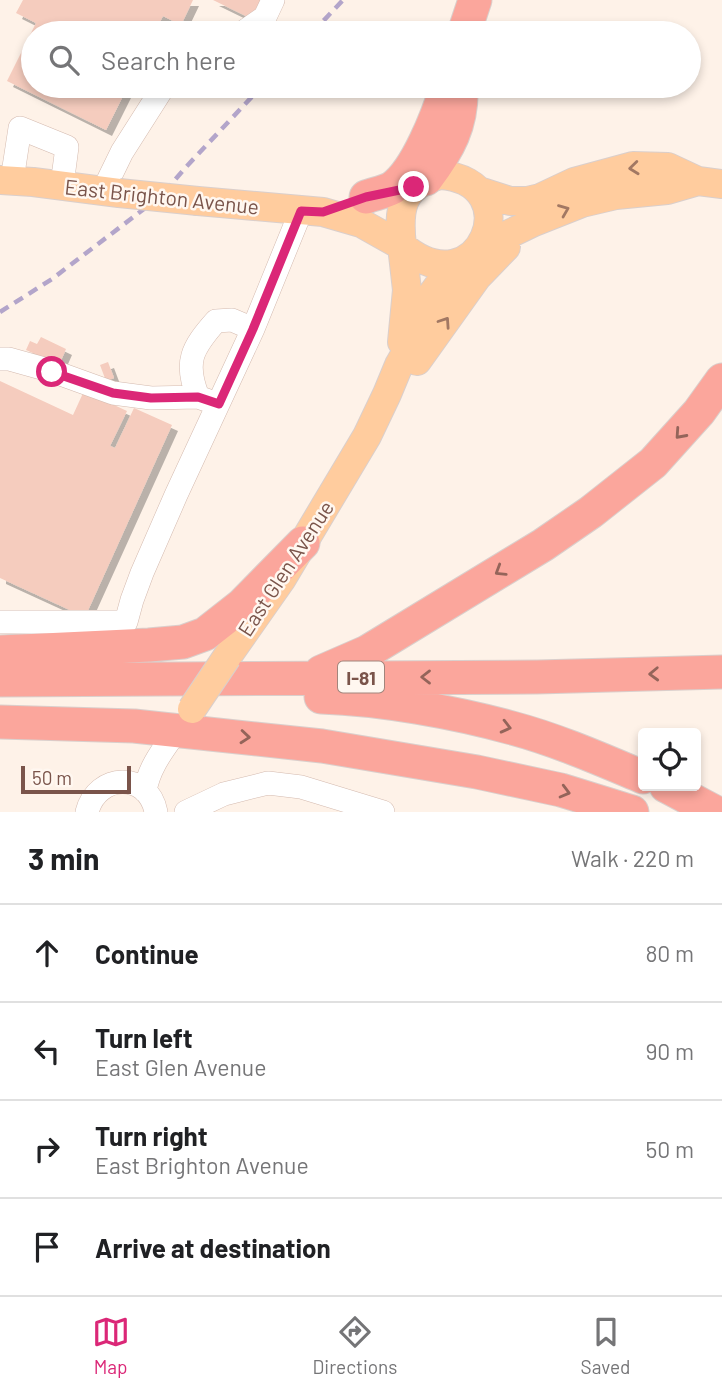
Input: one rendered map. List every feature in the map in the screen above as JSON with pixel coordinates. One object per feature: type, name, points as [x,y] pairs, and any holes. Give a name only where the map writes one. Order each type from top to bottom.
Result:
[{"type":"highway","points":[[468,21],[475,0]]},
{"type":"highway","points":[[366,197],[391,188],[403,177],[426,139],[442,98]]},
{"type":"highway","points":[[420,183],[443,156],[457,128],[461,98]]},
{"type":"highway","points":[[295,677],[323,671],[367,652],[543,545],[582,518],[653,463],[699,412],[722,380]]},
{"type":"highway","points":[[0,652],[183,642],[205,634],[242,605],[303,543]]},
{"type":"highway","name":"I-81","points":[[0,680],[537,677],[722,672]]},
{"type":"highway","name":"I-81","points":[[0,699],[255,695],[345,698],[450,713],[512,728],[568,746],[638,775]]},
{"type":"highway","points":[[0,722],[134,726],[184,720],[276,740],[431,763],[561,790],[632,812]]},
{"type":"highway","points":[[675,791],[715,812]]},
{"type":"main road","points":[[633,166],[668,167],[710,183],[616,195],[582,203],[534,222],[454,264],[439,265],[421,259],[402,246],[400,212],[405,199],[420,183],[440,176],[454,176],[479,191],[510,201],[540,198],[574,182],[633,166]]},
{"type":"main road","name":"East Brighton Avenue","points":[[6,180],[312,212],[361,223],[402,246]]},
{"type":"main road","name":"East Brighton Avenue","points":[[312,212],[420,183]]},
{"type":"main road","points":[[479,191],[486,204],[489,219],[487,234],[480,248]]},
{"type":"main road","points":[[387,394],[422,356],[477,277],[534,222]]},
{"type":"main road","name":"East Glen Avenue","points":[[399,365],[407,290],[402,246]]},
{"type":"main road","name":"East Glen Avenue","points":[[184,720],[281,580],[367,436],[399,365],[418,332],[433,293],[454,264]]},
{"type":"street","points":[[259,21],[265,17],[273,0]]},
{"type":"street","points":[[111,192],[122,152],[156,98]]},
{"type":"street","points":[[6,180],[11,124],[74,150],[62,185]]},
{"type":"street","points":[[0,622],[126,622],[142,573],[176,495],[209,400],[253,329],[312,212]]},
{"type":"street","points":[[209,400],[191,380],[190,360],[203,336],[216,321],[232,320],[253,329]]},
{"type":"street","points":[[0,359],[31,365],[113,393],[151,398],[209,400]]},
{"type":"street","name":"East Glen Avenue","points":[[87,812],[98,791],[109,784],[120,782],[145,796],[155,761],[184,720]]},
{"type":"street","points":[[186,812],[224,794],[268,782],[301,787],[336,805],[383,812]]},
{"type":"street","points":[[145,796],[171,802],[214,799]]},
{"type":"building","points":[[23,0],[193,0],[183,21],[173,21],[163,16],[160,21],[32,21],[16,13]]},
{"type":"building","points":[[213,0],[262,0],[252,19]]},
{"type":"building","points":[[21,53],[21,88],[7,81]]},
{"type":"building","points":[[41,98],[122,98],[106,130]]},
{"type":"building","points":[[41,337],[66,349],[59,365],[26,350],[30,341],[37,344]]},
{"type":"building","points":[[108,362],[114,378],[106,381],[100,365]]},
{"type":"building","points":[[0,381],[73,415],[84,391],[127,411],[110,446],[115,448],[134,408],[172,425],[85,617],[0,578]]},
{"type":"railway","points":[[323,21],[343,0]]},
{"type":"railway","points":[[0,312],[52,279],[161,196],[251,98]]},
{"type":"route","points":[[52,372],[113,393],[141,398],[198,397],[219,404],[301,211],[323,212],[366,197],[414,187]]}]
